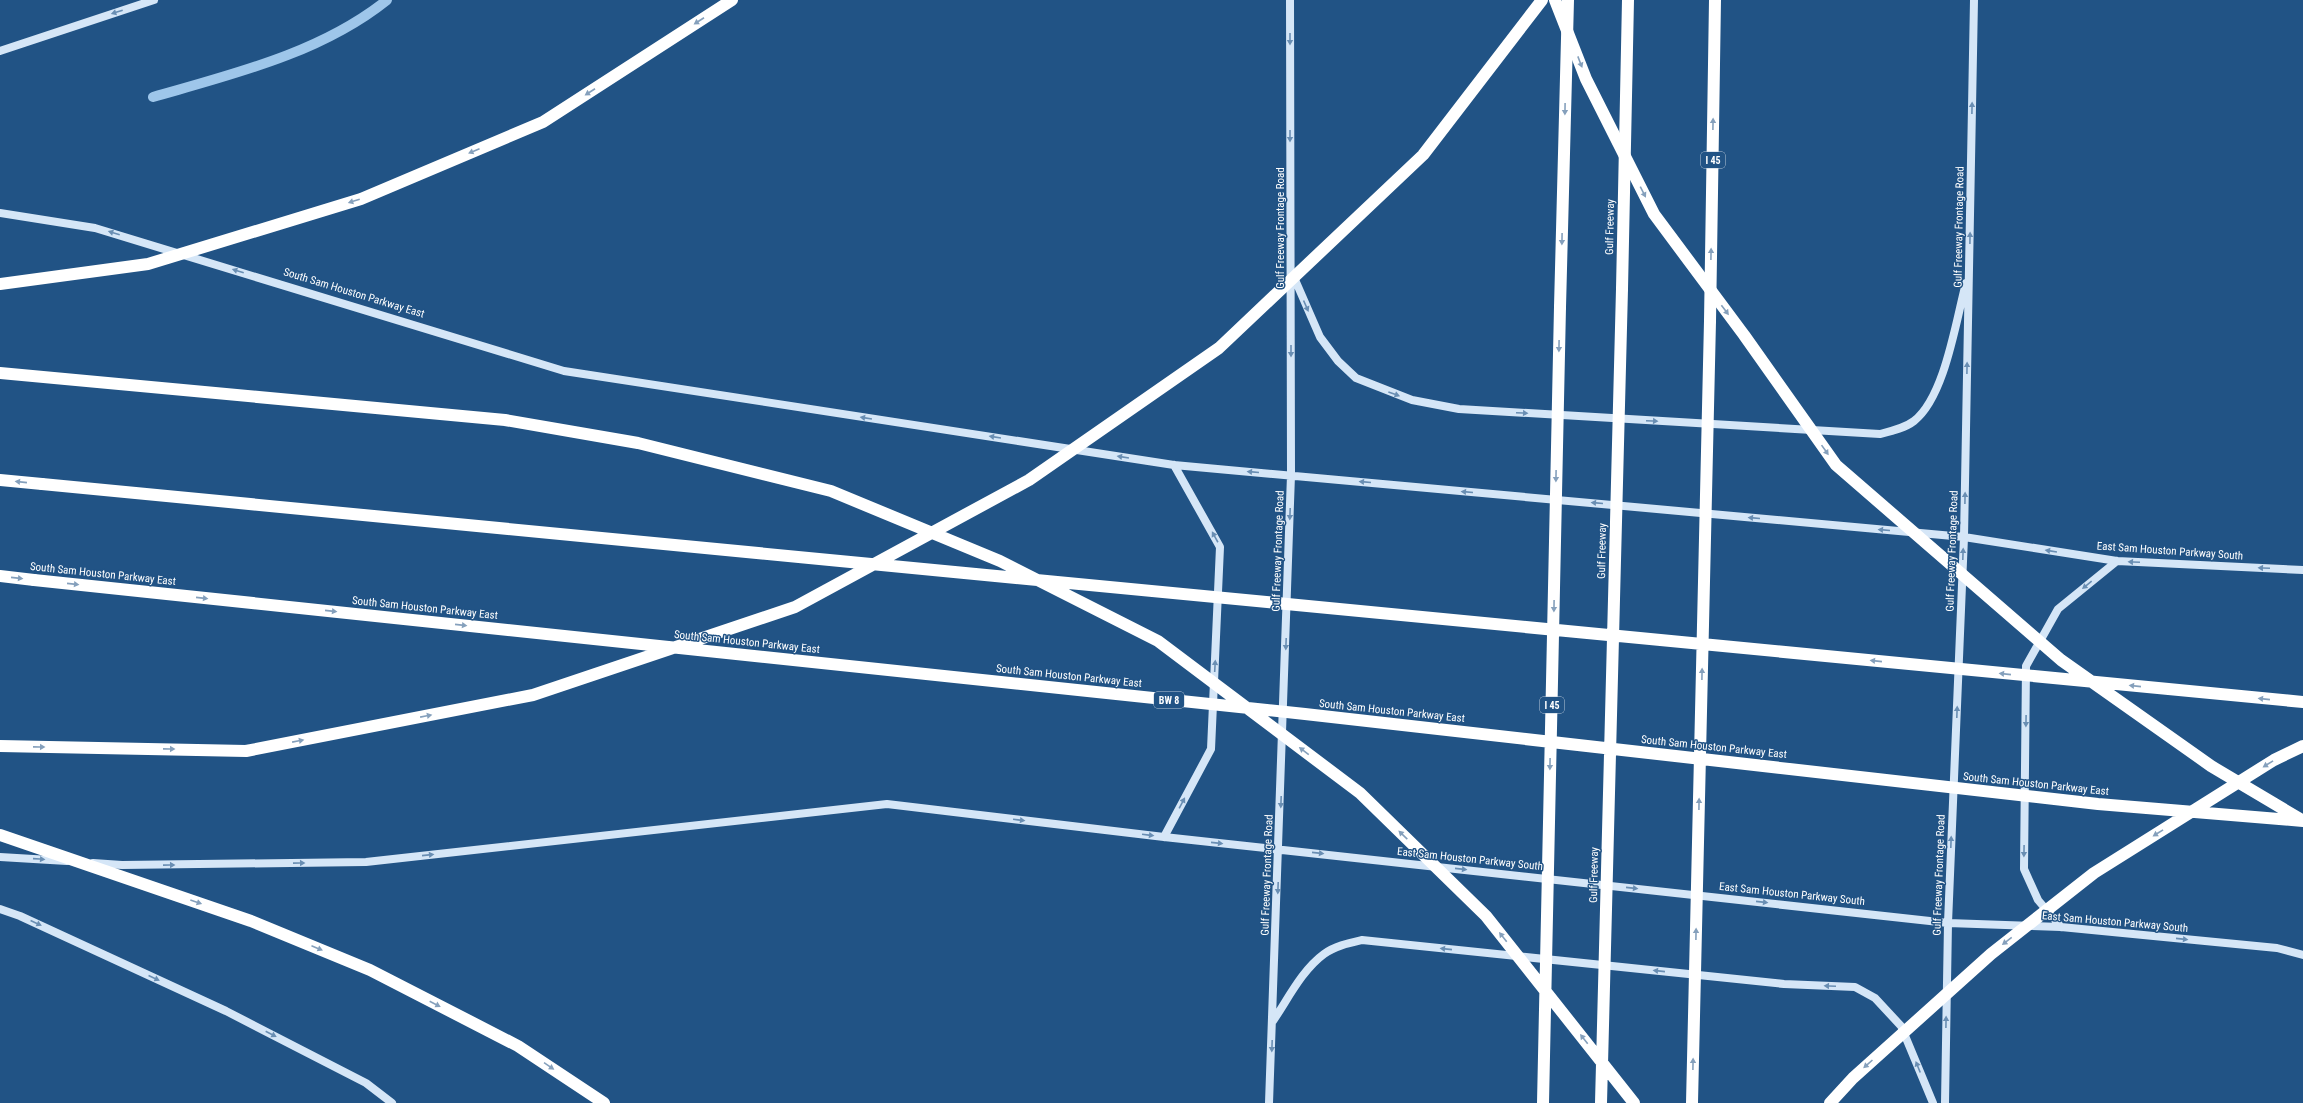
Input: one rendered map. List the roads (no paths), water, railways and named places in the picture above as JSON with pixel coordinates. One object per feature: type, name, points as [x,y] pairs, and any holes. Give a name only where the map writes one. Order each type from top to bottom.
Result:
[{"type":"highway","points":[[0,284],[148,264],[361,198],[543,122],[732,0]]},
{"type":"highway","points":[[0,746],[246,751],[533,695],[795,607],[1029,480],[1219,348],[1423,155],[1542,0]]},
{"type":"highway","points":[[1556,0],[1586,79],[1654,214],[1744,335],[1836,465],[2061,660],[2211,766],[2303,821]]},
{"type":"highway","name":"I 45","points":[[1543,1103],[1568,0]]},
{"type":"highway","name":"Gulf Freeway","points":[[1602,1103],[1628,0]]},
{"type":"highway","name":"I 45","points":[[1692,1103],[1710,321],[1715,0]]},
{"type":"highway","points":[[0,373],[505,420],[638,443],[831,491],[1000,561],[1158,641],[1360,793],[1486,916],[1634,1103]]},
{"type":"highway","points":[[0,480],[2303,702]]},
{"type":"highway","name":"South Sam Houston Parkway East","points":[[0,576],[1305,714],[2098,804],[2303,821]]},
{"type":"highway","points":[[1830,1103],[1853,1078],[1991,954],[2094,873],[2274,760],[2303,746]]},
{"type":"highway","points":[[0,835],[251,921],[370,970],[518,1046],[604,1103]]},
{"type":"main road","points":[[0,51],[154,0]]},
{"type":"main road","name":"Gulf Freeway Frontage Road","points":[[1269,1103],[1280,849],[1291,475],[1290,0]]},
{"type":"main road","name":"Gulf Freeway Frontage Road","points":[[1945,1103],[1948,923],[1964,537],[1974,0]]},
{"type":"main road","name":"South Sam Houston Parkway East","points":[[0,213],[96,228],[564,371],[1174,465],[1964,537]]},
{"type":"main road","points":[[1291,270],[1320,337],[1338,361],[1356,378],[1412,400],[1458,409],[1880,434],[1900,428],[1914,420],[1926,408],[1943,375],[1969,269]]},
{"type":"main road","points":[[1164,837],[1211,749],[1220,547],[1174,465]]},
{"type":"main road","name":"East Sam Houston Parkway South","points":[[1964,537],[2117,561],[2303,570]]},
{"type":"main road","points":[[2061,927],[2038,900],[2024,869],[2026,666],[2058,609],[2117,561]]},
{"type":"main road","points":[[0,857],[122,865],[366,862],[887,804],[1164,837],[1280,849]]},
{"type":"main road","name":"East Sam Houston Parkway South","points":[[1280,849],[1948,923],[2061,927],[2277,948],[2303,955]]},
{"type":"main road","points":[[0,908],[226,1011],[366,1083],[392,1103]]},
{"type":"main road","points":[[1272,1022],[1308,969],[1325,953],[1344,944],[1362,940],[1784,984],[1855,987],[1875,998],[1901,1026],[1933,1103]]},
{"type":"waterway","points":[[153,97],[214,80],[275,60],[305,48],[334,34],[387,0]]}]
